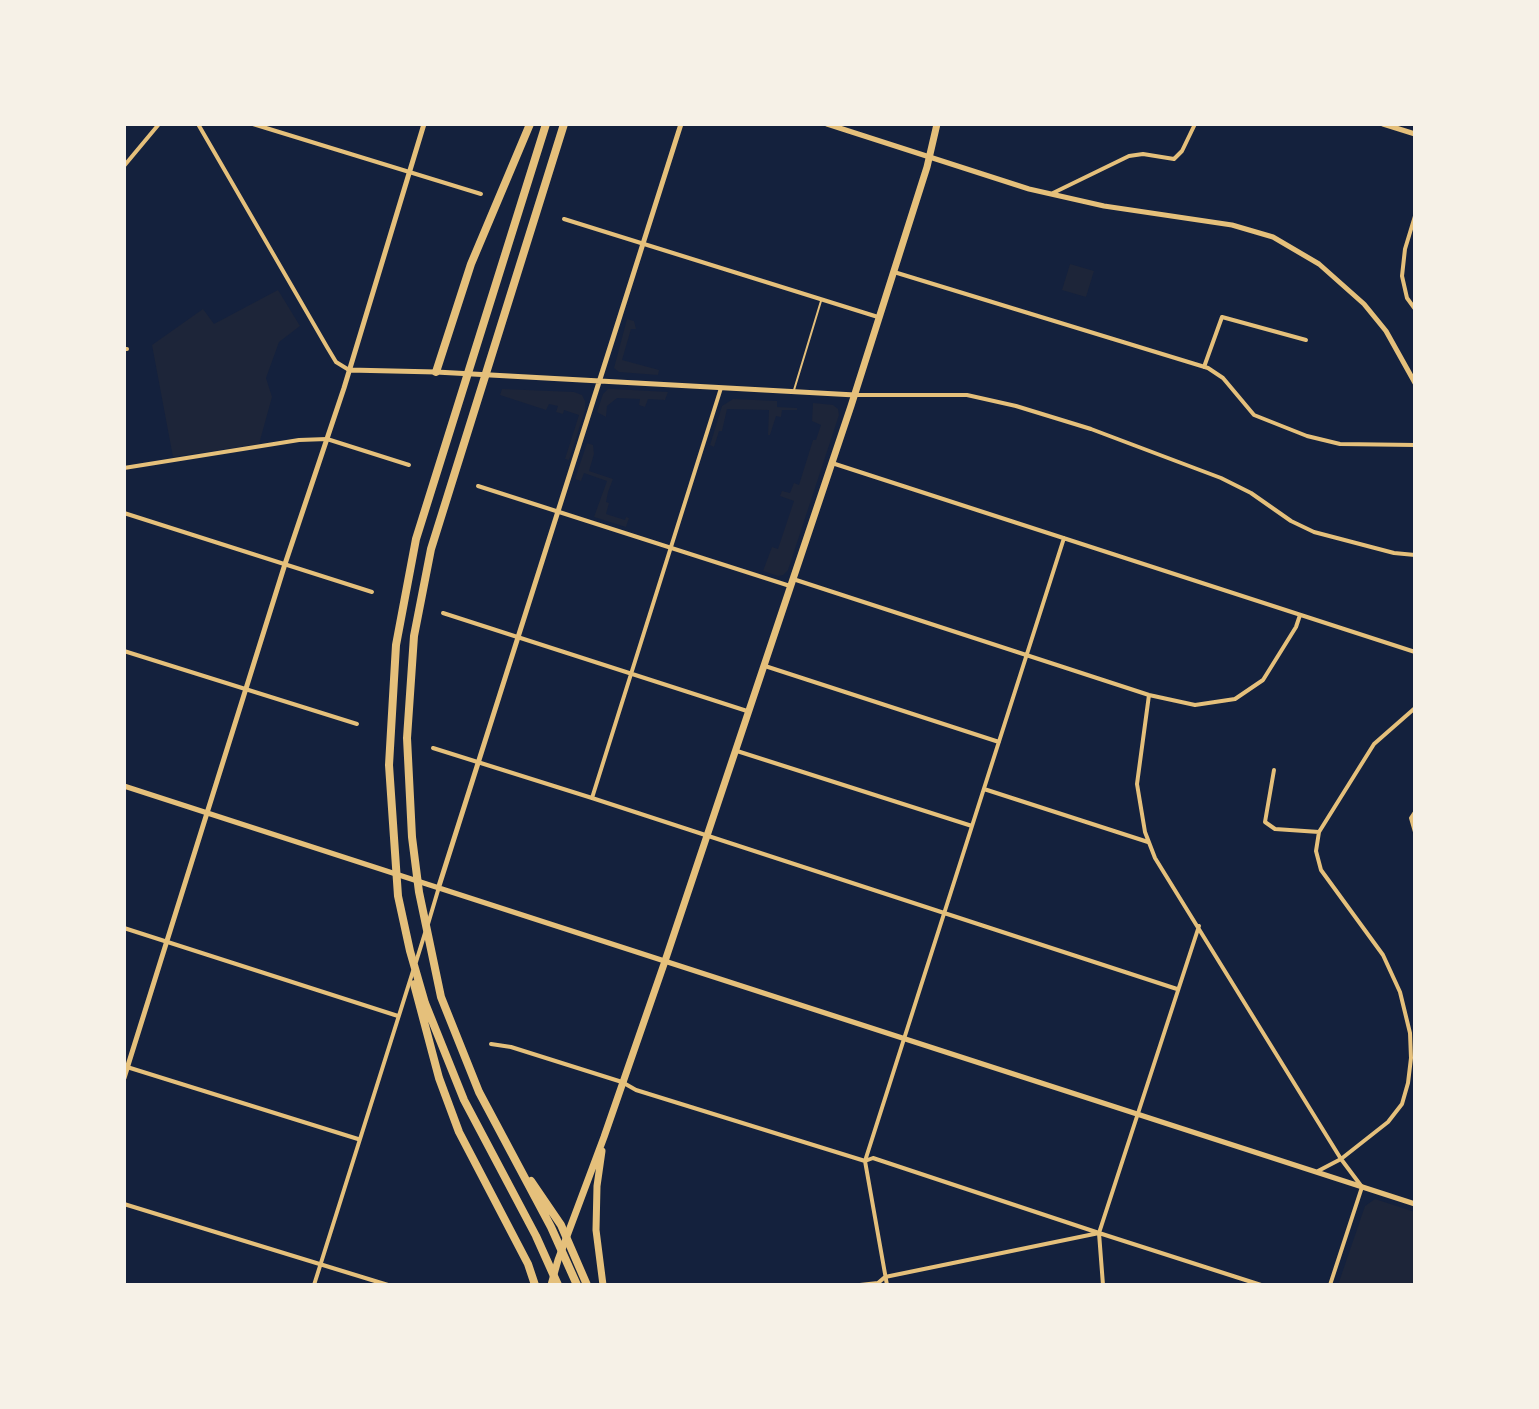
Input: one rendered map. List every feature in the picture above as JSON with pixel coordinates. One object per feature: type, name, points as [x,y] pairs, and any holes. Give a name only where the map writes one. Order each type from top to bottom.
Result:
[{"type":"highway","points":[[436,372],[471,264],[530,124]]},
{"type":"highway","points":[[535,1285],[528,1264],[459,1132],[439,1078],[413,980],[398,896],[389,765],[392,675],[402,603],[422,516],[546,124]]},
{"type":"highway","points":[[564,124],[431,549],[414,636],[409,689],[408,787],[419,892],[436,973],[458,1044],[479,1092],[562,1249],[577,1285]]},
{"type":"highway","points":[[398,896],[417,979],[442,1052],[475,1124],[536,1236],[558,1285]]},
{"type":"highway","points":[[515,1161],[550,1206],[587,1285]]},
{"type":"main road","points":[[551,1285],[665,960],[855,395],[937,124]]},
{"type":"main road","points":[[602,1282],[596,1230],[597,1186],[604,1137]]},
{"type":"street","points":[[124,166],[159,124]]},
{"type":"street","points":[[198,124],[336,362],[349,370],[855,395],[967,395],[1101,432],[1221,478],[1314,532],[1415,557]]},
{"type":"street","points":[[253,124],[481,194]]},
{"type":"street","points":[[124,1078],[424,124]]},
{"type":"street","points":[[314,1285],[597,381],[605,365],[681,124]]},
{"type":"street","points":[[827,124],[1051,194],[1232,225],[1265,234],[1289,245],[1330,273],[1373,314],[1396,347],[1415,383]]},
{"type":"street","points":[[1051,194],[1129,156],[1143,154],[1174,159],[1182,151],[1195,124]]},
{"type":"street","points":[[1383,124],[1415,134]]},
{"type":"street","points":[[1415,216],[1405,249],[1402,276],[1407,298],[1415,309]]},
{"type":"street","points":[[564,219],[879,317]]},
{"type":"street","points":[[894,272],[1204,367],[1223,378],[1249,411],[1275,425],[1340,444],[1415,445]]},
{"type":"street","points":[[1204,367],[1222,317],[1306,340]]},
{"type":"street","points":[[592,798],[721,388]]},
{"type":"street","points":[[124,468],[299,440],[327,439],[409,465]]},
{"type":"street","points":[[832,463],[1415,652]]},
{"type":"street","points":[[478,486],[1028,653],[1149,695],[1195,705],[1235,699],[1263,680],[1296,627],[1300,615]]},
{"type":"street","points":[[124,513],[372,592]]},
{"type":"street","points":[[887,1285],[865,1161],[1064,538]]},
{"type":"street","points":[[443,613],[747,711]]},
{"type":"street","points":[[124,651],[357,724]]},
{"type":"street","points":[[763,665],[999,742]]},
{"type":"street","points":[[1149,695],[1137,784],[1148,842],[1341,1159],[1362,1187]]},
{"type":"street","points":[[1318,1171],[1341,1159],[1388,1122],[1402,1104],[1413,1034],[1400,992],[1383,955],[1321,870],[1316,851],[1319,832],[1374,744],[1415,708]]},
{"type":"street","points":[[433,748],[1177,989]]},
{"type":"street","points":[[734,750],[972,826]]},
{"type":"street","points":[[1274,770],[1265,822],[1275,829],[1319,832]]},
{"type":"street","points":[[124,786],[1415,1204]]},
{"type":"street","points":[[984,789],[1148,842]]},
{"type":"street","points":[[1415,812],[1411,818],[1415,832]]},
{"type":"street","points":[[1103,1285],[1099,1233],[1199,926]]},
{"type":"street","points":[[124,928],[398,1016]]},
{"type":"street","points":[[491,1044],[511,1047],[622,1082],[636,1090],[865,1161],[873,1158],[1261,1285]]},
{"type":"street","points":[[126,1066],[359,1139]]},
{"type":"street","points":[[1330,1285],[1362,1187]]},
{"type":"street","points":[[124,1204],[388,1285]]},
{"type":"street","points":[[860,1285],[878,1283],[885,1277],[1099,1233]]},
{"type":"street","points":[[602,1282],[609,1285]]},
{"type":"lane","points":[[793,391],[821,299]]},
{"type":"shaded area","points":[[1070,264],[1094,271],[1086,297],[1062,290]]},
{"type":"shaded area","points":[[278,290],[300,326],[279,342],[266,378],[272,397],[259,444],[173,457],[152,345],[203,309],[214,324]]},
{"type":"shaded area","points":[[627,319],[634,321],[636,329],[631,329],[622,360],[659,370],[658,375],[619,372],[614,368]]},
{"type":"shaded area","points":[[502,389],[582,395],[585,410],[569,460],[565,459],[579,415],[564,410],[563,414],[556,412],[558,406],[549,404],[546,410],[500,395]]},
{"type":"shaded area","points":[[608,389],[668,392],[665,400],[648,399],[645,407],[639,405],[640,399],[617,398],[607,406],[606,417],[597,412]]},
{"type":"shaded area","points":[[733,399],[777,401],[777,407],[797,410],[782,410],[781,417],[776,416],[768,435],[769,410],[727,409],[714,447],[710,445],[722,406]]},
{"type":"shaded area","points":[[813,403],[833,405],[839,415],[788,570],[778,576],[763,571],[772,547],[778,549],[794,501],[780,496],[782,491],[790,493],[794,483],[799,485],[821,425],[812,421]]},
{"type":"shaded area","points":[[587,443],[593,445],[594,454],[589,471],[613,479],[606,514],[625,520],[629,518],[626,527],[594,517],[607,481],[584,473],[581,481],[575,479]]},
{"type":"shaded area","points":[[1375,1199],[1415,1212],[1415,1285],[1338,1285],[1365,1206]]}]
